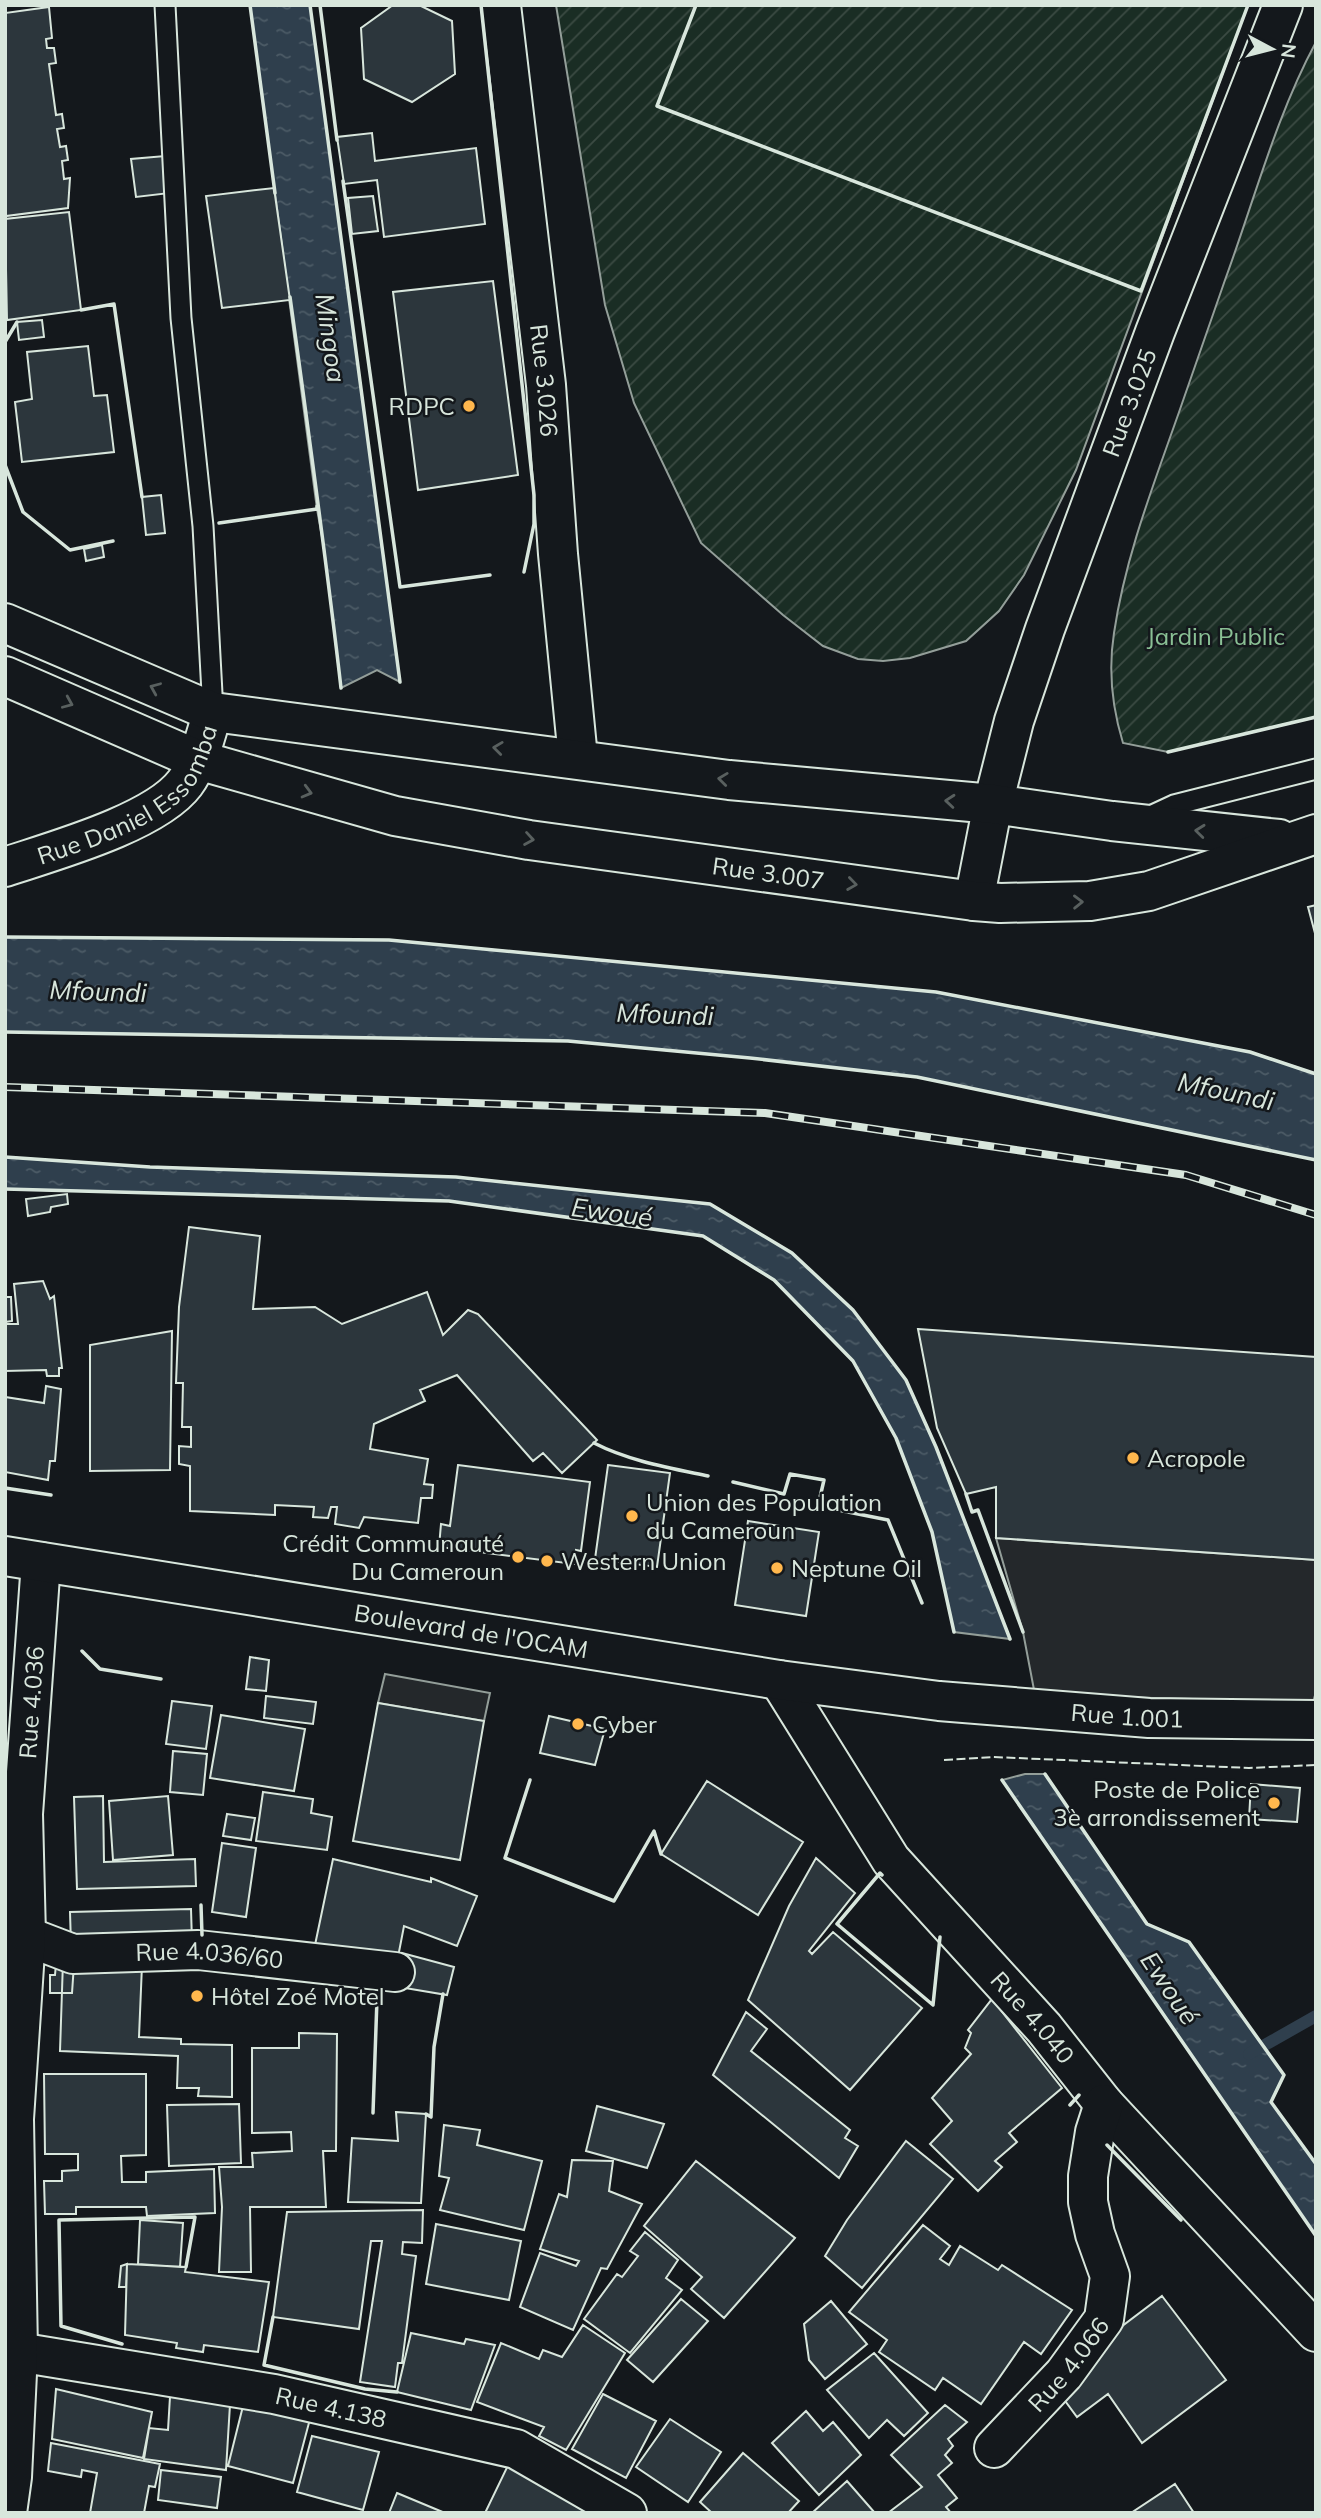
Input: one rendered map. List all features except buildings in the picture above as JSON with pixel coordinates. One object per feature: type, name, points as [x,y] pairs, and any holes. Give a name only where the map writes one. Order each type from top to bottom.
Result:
[{"type":"main road","name":"Rue 3.026","points":[[501,5],[546,384],[558,554],[578,758]]},
{"type":"main road","name":"Rue 3.025","points":[[974,901],[993,804],[1014,721],[1045,629],[1155,332],[1283,5]]},
{"type":"main road","name":"Rue 3.007","points":[[5,623],[267,721],[406,736],[742,781],[993,804],[1135,823],[1304,837]]},
{"type":"main road","name":"Rue 3.007","points":[[5,676],[198,760],[395,816],[529,840],[974,901],[1090,901],[1149,891],[1304,837]]},
{"type":"main road","name":"Rue Daniel Essomba","points":[[5,867],[126,824],[163,802],[185,784],[198,760],[213,701]]},
{"type":"main road","name":"Boulevard de l'OCAM","points":[[23,1559],[779,1680],[939,1701]]},
{"type":"main road","name":"Rue 4.036","points":[[7,2513],[12,2477],[18,2352],[10,2119],[26,1936],[23,1559]]},
{"type":"main road","name":"Rue 4.040","points":[[779,1680],[891,1860],[1044,2028],[1104,2104],[1316,2332]]},
{"type":"main road","name":"Rue 1.001","points":[[939,1701],[1149,1718],[1316,1720]]},
{"type":"main road","name":"Rue 4.036/60","points":[[26,1936],[73,1954],[198,1950],[395,1972]]},
{"type":"main road","name":"Rue 4.066","points":[[994,2448],[1064,2374],[1104,2319],[1110,2276],[1095,2234],[1088,2202],[1088,2176],[1095,2133],[1104,2104]]},
{"type":"main road","name":"Rue 4.138","points":[[18,2352],[274,2394],[516,2449],[626,2513]]},
{"type":"lane","points":[[165,5],[181,318],[203,526],[213,701]]},
{"type":"lane","points":[[1135,823],[1174,805],[1316,769]]},
{"type":"green space","points":[[556,5],[1248,5],[1076,470],[1024,575],[999,611],[966,641],[910,658],[883,661],[858,659],[823,646],[783,615],[701,543],[634,403],[605,305]]},
{"type":"green space","name":"Jardin Public","points":[[1316,42],[1316,717],[1168,752],[1123,743],[1116,716],[1111,661],[1119,605],[1132,550],[1266,159],[1289,99]]},
{"type":"shaded area","points":[[996,1538],[1316,1560],[1316,1692],[1313,1702],[1035,1695],[1023,1632]]},
{"type":"shaded area","points":[[385,1674],[490,1693],[484,1721],[378,1703]]},
{"type":"water","name":"Mingoa","points":[[250,5],[310,5],[400,682],[377,670],[341,688]]},
{"type":"water","name":"Mfoundi","points":[[5,937],[389,940],[936,992],[1250,1052],[1316,1074],[1316,1160],[917,1077],[750,1058],[568,1041],[5,1032]]},
{"type":"water","name":"Ewoué","points":[[5,1157],[150,1167],[456,1177],[710,1204],[792,1253],[853,1310],[906,1380],[936,1447],[1010,1639],[954,1632],[932,1532],[896,1438],[853,1361],[774,1280],[703,1236],[449,1201],[5,1189]]},
{"type":"water","name":"Ewoué","points":[[1025,1774],[1045,1774],[1147,1924],[1189,1942],[1284,2075],[1271,2102],[1316,2164],[1316,2236],[1002,1780]]},
{"type":"waterway","points":[[1249,2054],[1316,2016]]},
{"type":"railway","points":[[5,1087],[765,1113],[1186,1175],[1316,1215]]},
{"type":"fence","points":[[944,1760],[993,1757],[1249,1768],[1316,1765]]},
{"type":"wall","points":[[250,5],[275,193]]},
{"type":"wall","points":[[310,5],[400,682]]},
{"type":"wall","points":[[320,5],[337,140]]},
{"type":"wall","points":[[481,5],[534,495],[534,524],[524,572]]},
{"type":"wall","points":[[696,5],[657,106],[1141,291],[1248,5]]},
{"type":"wall","points":[[343,181],[400,587],[490,575]]},
{"type":"wall","points":[[290,297],[341,688]]},
{"type":"wall","points":[[81,310],[114,304],[142,497]]},
{"type":"wall","points":[[5,342],[17,322]]},
{"type":"wall","points":[[5,465],[23,512],[70,550],[113,541]]},
{"type":"wall","points":[[219,523],[317,509],[317,506]]},
{"type":"wall","points":[[1168,752],[1316,717]]},
{"type":"wall","points":[[5,937],[389,940],[936,992],[1250,1052],[1316,1074]]},
{"type":"wall","points":[[5,1032],[568,1041],[750,1058],[917,1077],[1316,1160]]},
{"type":"wall","points":[[5,1157],[150,1167],[456,1177],[710,1204],[792,1253],[853,1310],[906,1380],[936,1447],[1010,1639]]},
{"type":"wall","points":[[5,1189],[449,1201],[703,1236],[774,1280],[853,1361],[896,1438],[932,1532],[954,1632]]},
{"type":"wall","points":[[594,1443],[635,1459],[708,1476]]},
{"type":"wall","points":[[733,1482],[784,1494],[790,1474],[824,1480],[818,1506],[888,1520],[922,1603]]},
{"type":"wall","points":[[5,1488],[51,1495]]},
{"type":"wall","points":[[966,1494],[972,1512],[978,1510],[1023,1632]]},
{"type":"wall","points":[[82,1651],[100,1669],[161,1679]]},
{"type":"wall","points":[[1045,1774],[1147,1924],[1189,1942],[1284,2075],[1271,2102],[1316,2164]]},
{"type":"wall","points":[[530,1780],[505,1858],[614,1901],[654,1831],[661,1854]]},
{"type":"wall","points":[[1002,1780],[1316,2236]]},
{"type":"wall","points":[[882,1875],[880,1873],[837,1924],[933,2005],[940,1937]]},
{"type":"wall","points":[[201,1905],[202,1935]]},
{"type":"wall","points":[[426,2114],[431,2117],[434,2047],[443,1994]]},
{"type":"wall","points":[[370,1999],[377,1999],[373,2113]]},
{"type":"wall","points":[[1070,2105],[1079,2095]]},
{"type":"wall","points":[[1107,2145],[1181,2220]]},
{"type":"wall","points":[[122,2344],[61,2326],[59,2220],[195,2217],[186,2267]]},
{"type":"wall","points":[[273,2317],[264,2365],[365,2389],[397,2392]]},
{"type":"place","name":"RDPC","points":[[469,406]]},
{"type":"place","name":"Acropole","points":[[1133,1458]]},
{"type":"place","name":"Union des Population du Cameroun","points":[[632,1516]]},
{"type":"place","name":"Crédit Communauté Du Cameroun","points":[[518,1557]]},
{"type":"place","name":"Western Union","points":[[547,1561]]},
{"type":"place","name":"Neptune Oil","points":[[777,1568]]},
{"type":"place","name":"Cyber","points":[[578,1724]]},
{"type":"place","name":"Poste de Police 3è arrondissement","points":[[1274,1803]]},
{"type":"place","name":"Hôtel Zoé Motel","points":[[197,1996]]}]
